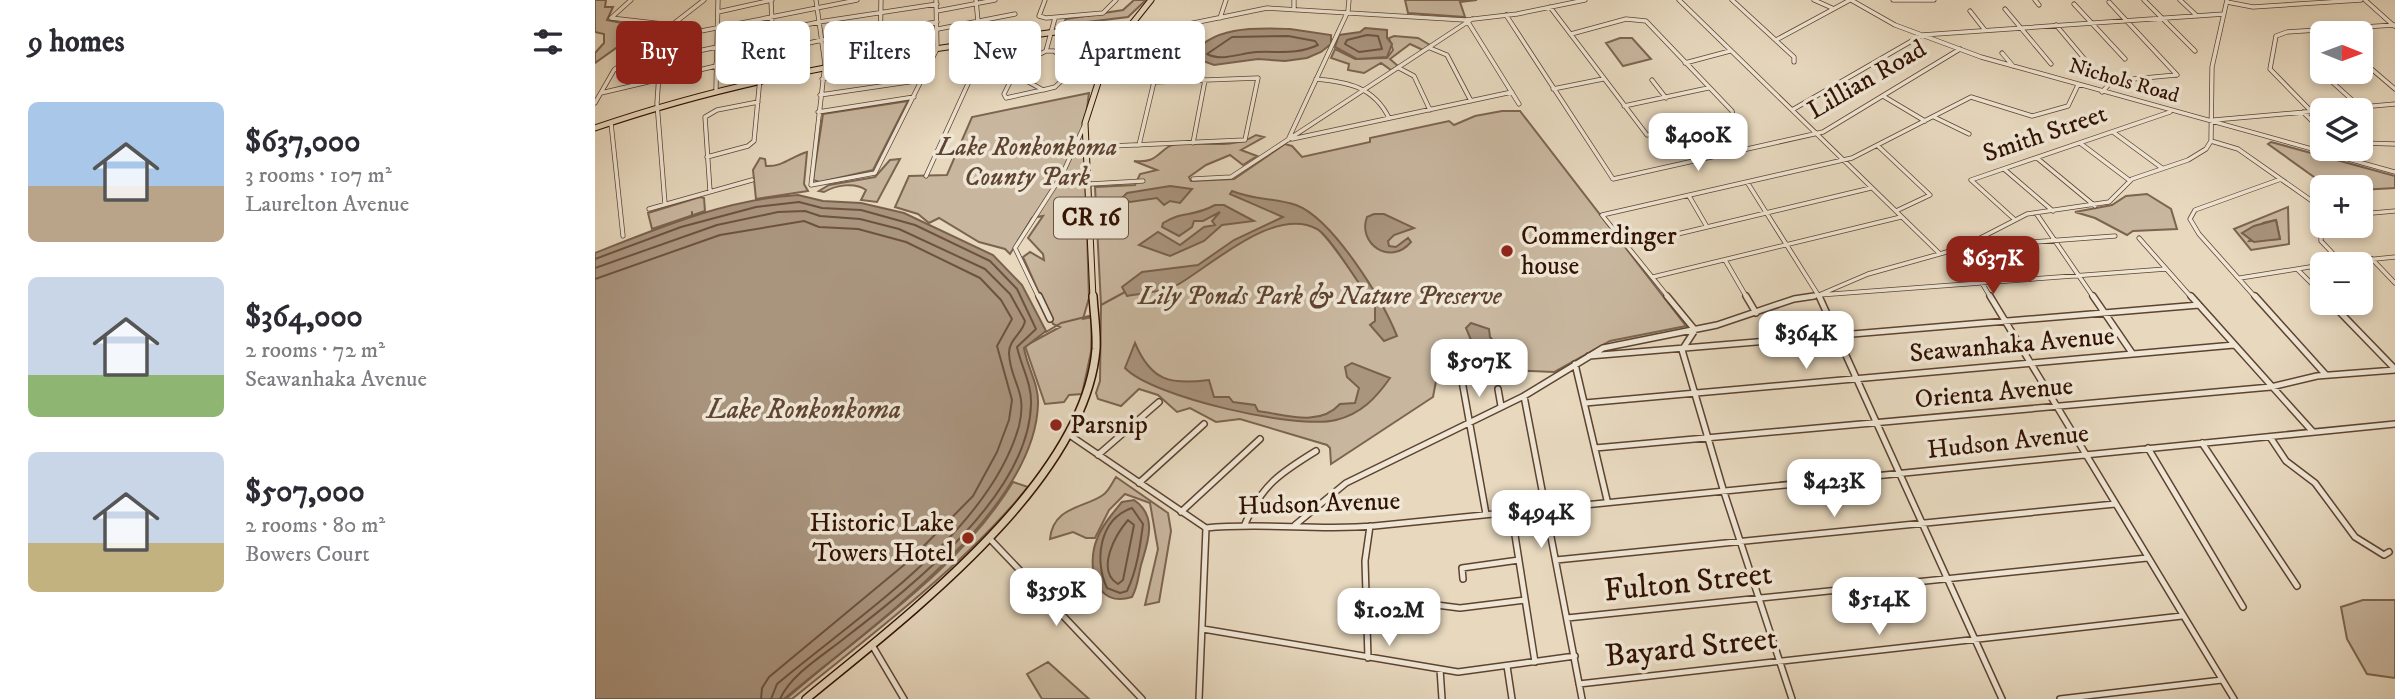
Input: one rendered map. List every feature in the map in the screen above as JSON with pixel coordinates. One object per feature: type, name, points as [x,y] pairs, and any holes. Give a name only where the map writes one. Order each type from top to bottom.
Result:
[{"type":"main road","name":"CR 16","points":[[1132,21],[1151,0]]},
{"type":"main road","points":[[1041,34],[1055,32]]},
{"type":"main road","points":[[937,49],[949,47]]},
{"type":"main road","points":[[595,130],[736,84]]},
{"type":"main road","points":[[659,108],[740,84]]},
{"type":"main road","name":"CR 16","points":[[806,699],[990,538],[1036,485],[1068,434],[1092,376],[1096,350],[1089,147],[1085,123],[1097,84]]},
{"type":"street","points":[[631,0],[611,18],[637,21]]},
{"type":"street","points":[[677,21],[704,0]]},
{"type":"street","points":[[717,21],[718,0]]},
{"type":"street","points":[[718,12],[772,0],[772,21]]},
{"type":"street","points":[[816,0],[824,56]]},
{"type":"street","points":[[749,21],[857,0]]},
{"type":"street","points":[[881,0],[881,21]]},
{"type":"street","points":[[937,11],[995,0]]},
{"type":"street","points":[[1045,0],[1039,16],[1055,18],[1103,13],[1116,0]]},
{"type":"street","points":[[1220,18],[1226,0]]},
{"type":"street","points":[[1294,0],[1294,8]]},
{"type":"street","points":[[1288,140],[1348,12],[1349,0]]},
{"type":"street","points":[[1205,22],[1257,9],[1294,8],[1451,20],[1506,15],[1585,0]]},
{"type":"street","points":[[1679,0],[1940,254]]},
{"type":"street","points":[[1732,0],[1794,57],[1794,62]]},
{"type":"street","points":[[1814,0],[1833,9]]},
{"type":"street","points":[[1776,40],[1851,0]]},
{"type":"street","name":"Nichols Road","points":[[1851,0],[1895,24],[2013,66],[2395,172]]},
{"type":"street","points":[[1893,0],[1934,0]]},
{"type":"street","points":[[2035,0],[2039,5]]},
{"type":"street","points":[[2144,0],[2195,51]]},
{"type":"street","points":[[2180,0],[2197,16]]},
{"type":"street","points":[[1961,248],[2014,219],[2036,212],[2095,206],[2117,198],[2129,180],[2199,156],[2211,141],[2212,67],[2227,1],[2253,7],[2363,0],[2394,26]]},
{"type":"street","points":[[810,24],[937,2],[935,53]]},
{"type":"street","points":[[976,2],[978,21],[1015,14]]},
{"type":"street","points":[[2102,92],[2112,81],[2177,75],[2109,2]]},
{"type":"street","points":[[2074,4],[2125,59]]},
{"type":"street","points":[[1550,7],[1647,135],[1728,120],[1733,116],[1732,111],[1646,21],[1639,19],[1571,34]]},
{"type":"street","points":[[2005,9],[2051,64]]},
{"type":"street","points":[[1970,11],[1984,30]]},
{"type":"street","points":[[1792,110],[1922,35],[2224,14]]},
{"type":"street","name":"Lillian Road","points":[[1506,15],[1613,179],[1817,134],[1960,49]]},
{"type":"street","points":[[1047,51],[1055,18]]},
{"type":"street","points":[[1193,179],[1231,177],[1473,18]]},
{"type":"street","points":[[1468,22],[1519,104]]},
{"type":"street","points":[[2056,25],[2087,62]]},
{"type":"street","points":[[2373,27],[2394,26]]},
{"type":"street","points":[[938,29],[949,27]]},
{"type":"street","points":[[2310,31],[2279,33],[2273,41],[2270,69],[2310,110]]},
{"type":"street","points":[[810,43],[822,40]]},
{"type":"street","points":[[1430,48],[1447,55],[1471,101]]},
{"type":"street","points":[[1685,64],[1731,51]]},
{"type":"street","points":[[1041,54],[1055,52]]},
{"type":"street","points":[[2003,53],[2013,66]]},
{"type":"street","points":[[702,68],[716,65]]},
{"type":"street","points":[[595,103],[616,68]]},
{"type":"street","points":[[1399,68],[1414,76],[1430,110]]},
{"type":"street","points":[[824,69],[809,181],[811,185],[875,173],[920,84]]},
{"type":"street","points":[[2373,70],[2395,89]]},
{"type":"street","points":[[1089,147],[1245,140],[1258,78],[1205,80]]},
{"type":"street","points":[[1316,79],[1349,82],[1365,90],[1380,99],[1389,118]]},
{"type":"street","points":[[1553,89],[1603,79]]},
{"type":"street","points":[[1652,80],[1666,97]]},
{"type":"street","points":[[601,93],[638,84]]},
{"type":"street","points":[[658,84],[665,204]]},
{"type":"street","points":[[716,84],[716,89]]},
{"type":"street","points":[[708,157],[752,144],[760,84]]},
{"type":"street","points":[[820,95],[890,84]]},
{"type":"street","points":[[926,176],[968,84]]},
{"type":"street","points":[[1010,84],[1006,98],[1058,84]]},
{"type":"street","points":[[1031,84],[1043,90]]},
{"type":"street","points":[[1139,145],[1154,84]]},
{"type":"street","points":[[1193,143],[1204,84]]},
{"type":"street","points":[[2334,84],[2350,98]]},
{"type":"street","points":[[1695,330],[1602,215],[1844,161],[1971,97],[2025,116],[2046,114],[2069,106],[2078,85]]},
{"type":"street","points":[[1624,106],[1708,88]]},
{"type":"street","points":[[1288,140],[1512,92]]},
{"type":"street","points":[[1884,96],[1926,121]]},
{"type":"street","points":[[818,112],[914,97]]},
{"type":"street","points":[[710,191],[705,120],[707,114],[758,102]]},
{"type":"street","points":[[2373,106],[2395,104]]},
{"type":"street","points":[[2210,121],[2310,111]]},
{"type":"street","name":"Smith Street","points":[[2014,219],[1971,180],[2171,112]]},
{"type":"street","points":[[2303,112],[2310,119]]},
{"type":"street","points":[[1933,117],[1969,134]]},
{"type":"street","points":[[2227,119],[2234,127]]},
{"type":"street","points":[[1050,319],[1015,248],[1062,175],[1085,123]]},
{"type":"street","points":[[612,124],[623,236]]},
{"type":"street","points":[[2112,131],[2162,168]]},
{"type":"street","points":[[2211,141],[2238,149],[2310,200]]},
{"type":"street","points":[[2080,143],[2129,180]]},
{"type":"street","points":[[2373,146],[2395,144]]},
{"type":"street","points":[[1878,146],[1930,195],[1896,211]]},
{"type":"street","points":[[2036,158],[2095,206]]},
{"type":"street","points":[[2004,168],[2053,211]]},
{"type":"street","points":[[2281,179],[2191,214],[2192,226],[2326,374]]},
{"type":"street","points":[[649,209],[752,180]]},
{"type":"street","points":[[1090,184],[1143,181]]},
{"type":"street","points":[[1747,182],[1819,295],[2002,699]]},
{"type":"street","points":[[1627,246],[1872,188]]},
{"type":"street","points":[[1689,196],[1707,227]]},
{"type":"street","points":[[2373,213],[2395,211]]},
{"type":"street","points":[[2036,212],[2132,354]]},
{"type":"street","points":[[1653,277],[1902,216]]},
{"type":"street","points":[[1294,525],[1346,483],[1524,396],[1588,356],[1617,343],[1695,330],[1819,295],[1868,274],[1961,248],[2115,236]]},
{"type":"street","points":[[2139,238],[2313,432]]},
{"type":"street","points":[[2321,238],[2331,252]]},
{"type":"street","points":[[1961,248],[2083,454],[2234,699]]},
{"type":"street","points":[[2373,259],[2395,257]]},
{"type":"street","points":[[1725,260],[1756,313]]},
{"type":"street","points":[[2373,260],[2395,283]]},
{"type":"street","points":[[2240,278],[2310,267]]},
{"type":"street","points":[[1819,295],[2166,269]]},
{"type":"street","points":[[2297,269],[2310,282]]},
{"type":"street","points":[[1588,356],[2199,305]]},
{"type":"street","points":[[2342,315],[2395,370]]},
{"type":"street","points":[[1682,350],[1695,330]]},
{"type":"street","name":"Seawanhaka Avenue","points":[[1585,404],[2234,345]]},
{"type":"street","points":[[1682,350],[1723,489],[1792,699]]},
{"type":"street","points":[[1576,364],[1607,500]]},
{"type":"street","name":"Orienta Avenue","points":[[1595,449],[1707,436],[1876,424],[2271,387],[2294,379],[2326,374],[2395,370]]},
{"type":"street","points":[[1462,381],[1486,514]]},
{"type":"street","points":[[1498,389],[1501,406]]},
{"type":"street","points":[[1524,396],[1582,699]]},
{"type":"street","points":[[1098,455],[1159,402]]},
{"type":"street","points":[[1139,483],[1204,424]]},
{"type":"street","name":"Hudson Avenue","points":[[1206,528],[1245,524],[1322,528],[1370,526],[1546,506],[2395,424]]},
{"type":"street","points":[[1068,434],[1206,528],[1199,699]]},
{"type":"street","points":[[2270,437],[2286,461],[2315,483],[2355,537],[2374,551],[2384,555],[2389,552]]},
{"type":"street","points":[[1181,512],[1261,439]]},
{"type":"street","points":[[2202,442],[2297,586]]},
{"type":"street","points":[[2148,448],[2243,607]]},
{"type":"street","points":[[1245,524],[1257,497],[1285,470],[1316,451]]},
{"type":"street","points":[[1556,560],[2115,504]]},
{"type":"street","points":[[1511,510],[1535,662]]},
{"type":"street","points":[[1368,658],[1365,561],[1370,526]]},
{"type":"street","points":[[990,538],[1142,699]]},
{"type":"street","name":"Fulton Street","points":[[1567,618],[2147,558]]},
{"type":"street","points":[[1463,579],[1461,568],[1519,560]]},
{"type":"street","points":[[1366,596],[1460,608],[1525,600]]},
{"type":"street","name":"Bayard Street","points":[[1579,684],[2182,616]]},
{"type":"street","points":[[1203,629],[1458,672],[1575,656]]},
{"type":"street","points":[[872,644],[904,699]]},
{"type":"street","points":[[1507,666],[1512,699]]},
{"type":"street","points":[[1440,669],[1442,699]]},
{"type":"street","points":[[2060,699],[2222,680]]},
{"type":"green space","points":[[595,0],[606,0],[605,7],[613,7],[607,20],[616,22],[616,48],[595,63],[595,53],[604,43],[604,34],[595,32]]},
{"type":"green space","points":[[1134,0],[1146,0],[1128,17],[1065,21],[1066,19],[1123,10]]},
{"type":"green space","points":[[1405,0],[1477,0],[1460,2],[1465,17],[1408,13]]},
{"type":"green space","points":[[1389,38],[1418,38],[1430,45],[1423,50],[1410,44],[1390,59],[1398,66],[1391,70],[1381,63],[1364,73],[1348,70],[1349,64],[1331,58],[1335,49],[1355,59],[1387,58],[1393,50]]},
{"type":"green space","points":[[1620,38],[1632,38],[1651,59],[1623,66],[1606,43]]},
{"type":"green space","name":"Lake Ronkonkoma County Park","points":[[1089,93],[1084,131],[1089,298],[1083,319],[1092,317],[1091,352],[1082,394],[1069,395],[1064,402],[1045,404],[1025,346],[1060,327],[1053,324],[1023,257],[1030,252],[1044,260],[1043,254],[1028,238],[1043,216],[1032,218],[1010,254],[1005,249],[979,242],[939,218],[929,223],[918,214],[895,207],[909,176],[947,175],[972,117]]},
{"type":"green space","points":[[908,101],[873,170],[820,182],[813,180],[823,114]]},
{"type":"green space","name":"Lily Ponds Park & Nature Preserve","points":[[1520,111],[1686,326],[1610,341],[1554,372],[1485,369],[1437,376],[1433,397],[1331,464],[1330,448],[1327,445],[1240,419],[1216,422],[1190,408],[1177,412],[1158,395],[1139,389],[1121,406],[1098,399],[1096,393],[1100,381],[1101,305],[1095,187],[1135,185],[1140,174],[1157,170],[1134,161],[1150,160],[1176,144],[1221,144],[1245,140],[1256,135],[1264,137],[1241,150],[1257,156],[1243,165],[1230,155],[1206,165],[1189,177],[1191,181],[1234,179],[1285,144],[1292,146],[1302,157],[1370,142],[1370,138],[1449,121],[1454,125],[1475,116]]},
{"type":"green space","points":[[2271,142],[2310,153],[2310,161],[2340,161],[2395,176],[2395,188],[2373,189],[2373,175],[2311,175],[2268,144]]},
{"type":"green space","points":[[807,152],[804,184],[808,191],[756,199],[753,170],[760,158],[765,159],[766,166],[772,166]]},
{"type":"green space","points":[[900,159],[877,202],[861,200],[866,190],[856,186],[845,185],[819,191],[829,185],[875,177],[890,160]]},
{"type":"green space","points":[[2147,194],[2171,209],[2177,229],[2133,231],[2127,235],[2095,218],[2075,212],[2112,205],[2126,196]]},
{"type":"green space","points":[[704,198],[705,211],[652,229],[648,213]]},
{"type":"green space","points":[[2288,207],[2289,244],[2251,250],[2234,229]],"holes":[[[2276,220],[2280,239],[2249,241],[2263,223]]]},
{"type":"green space","points":[[1116,477],[1168,513],[1171,531],[1159,602],[1145,605],[1158,549],[1150,503],[1125,494],[1109,510],[1095,538],[1086,538],[1073,532],[1050,539],[1052,528],[1063,514],[1103,495]]},
{"type":"green space","points":[[1013,482],[1028,487],[975,545],[885,624],[792,699],[786,699],[938,572],[991,514]]},
{"type":"green space","points":[[2363,600],[2395,600],[2395,678],[2367,674],[2347,639],[2341,607]]},
{"type":"green space","points":[[1048,662],[1089,699],[1042,699],[1027,674]]},
{"type":"water","points":[[1264,28],[1331,35],[1331,44],[1307,58],[1285,61],[1258,59],[1214,65],[1205,62],[1205,43],[1211,39],[1236,31]]},
{"type":"water","points":[[1365,28],[1387,30],[1387,38],[1392,44],[1387,57],[1357,59],[1335,47],[1339,35],[1360,32]]},
{"type":"water","points":[[1170,186],[1192,189],[1180,203],[1170,201],[1164,205],[1157,198],[1130,202],[1122,198],[1127,193]]},
{"type":"water","points":[[1232,191],[1296,205],[1325,226],[1355,262],[1397,336],[1384,341],[1370,325],[1375,321],[1375,307],[1347,265],[1323,234],[1317,229],[1300,224],[1283,225],[1245,240],[1174,287],[1127,296],[1122,287],[1142,272],[1198,265],[1234,240],[1283,217],[1230,194]]},
{"type":"water","name":"Lake Ronkonkoma","points":[[798,195],[823,201],[861,203],[904,213],[993,255],[1022,285],[1046,331],[1024,348],[1038,397],[1029,446],[1008,488],[977,529],[898,606],[784,699],[595,699],[595,253],[720,208]]},
{"type":"water","points":[[1215,205],[1224,205],[1254,221],[1222,225],[1204,241],[1170,256],[1139,245],[1158,232],[1180,245],[1204,227],[1215,225],[1212,221],[1220,212],[1203,221],[1194,221],[1192,227],[1179,236],[1162,227],[1163,223]]},
{"type":"water","points":[[1384,214],[1414,228],[1394,235],[1388,241],[1389,246],[1396,247],[1408,238],[1411,242],[1394,252],[1377,249],[1371,243],[1365,227],[1367,217]]},
{"type":"water","points":[[2276,220],[2280,239],[2254,242],[2242,233],[2254,226]]},
{"type":"water","points":[[1471,323],[1489,329],[1490,337],[1499,347],[1467,347],[1471,340],[1466,328]]},
{"type":"water","points":[[1135,343],[1148,366],[1163,378],[1183,382],[1209,380],[1214,397],[1229,397],[1233,402],[1255,405],[1258,411],[1291,417],[1322,415],[1340,404],[1355,403],[1359,388],[1347,377],[1345,367],[1352,363],[1390,378],[1367,404],[1353,414],[1336,420],[1317,422],[1259,416],[1193,400],[1140,379],[1125,368]]},
{"type":"water","points":[[1134,500],[1141,506],[1149,522],[1148,539],[1137,585],[1132,597],[1109,597],[1102,591],[1093,572],[1094,550],[1102,529],[1115,510],[1122,502]]},
{"type":"waterway","points":[[1101,305],[1125,292]]},
{"type":"waterway","points":[[1046,332],[1061,323],[1089,316]]},
{"type":"place","name":"Commerdinger house","points":[[1507,251]]},
{"type":"place","name":"Parsnip","points":[[1056,425]]},
{"type":"place","name":"Historic Lake Towers Hotel","points":[[968,538]]}]
